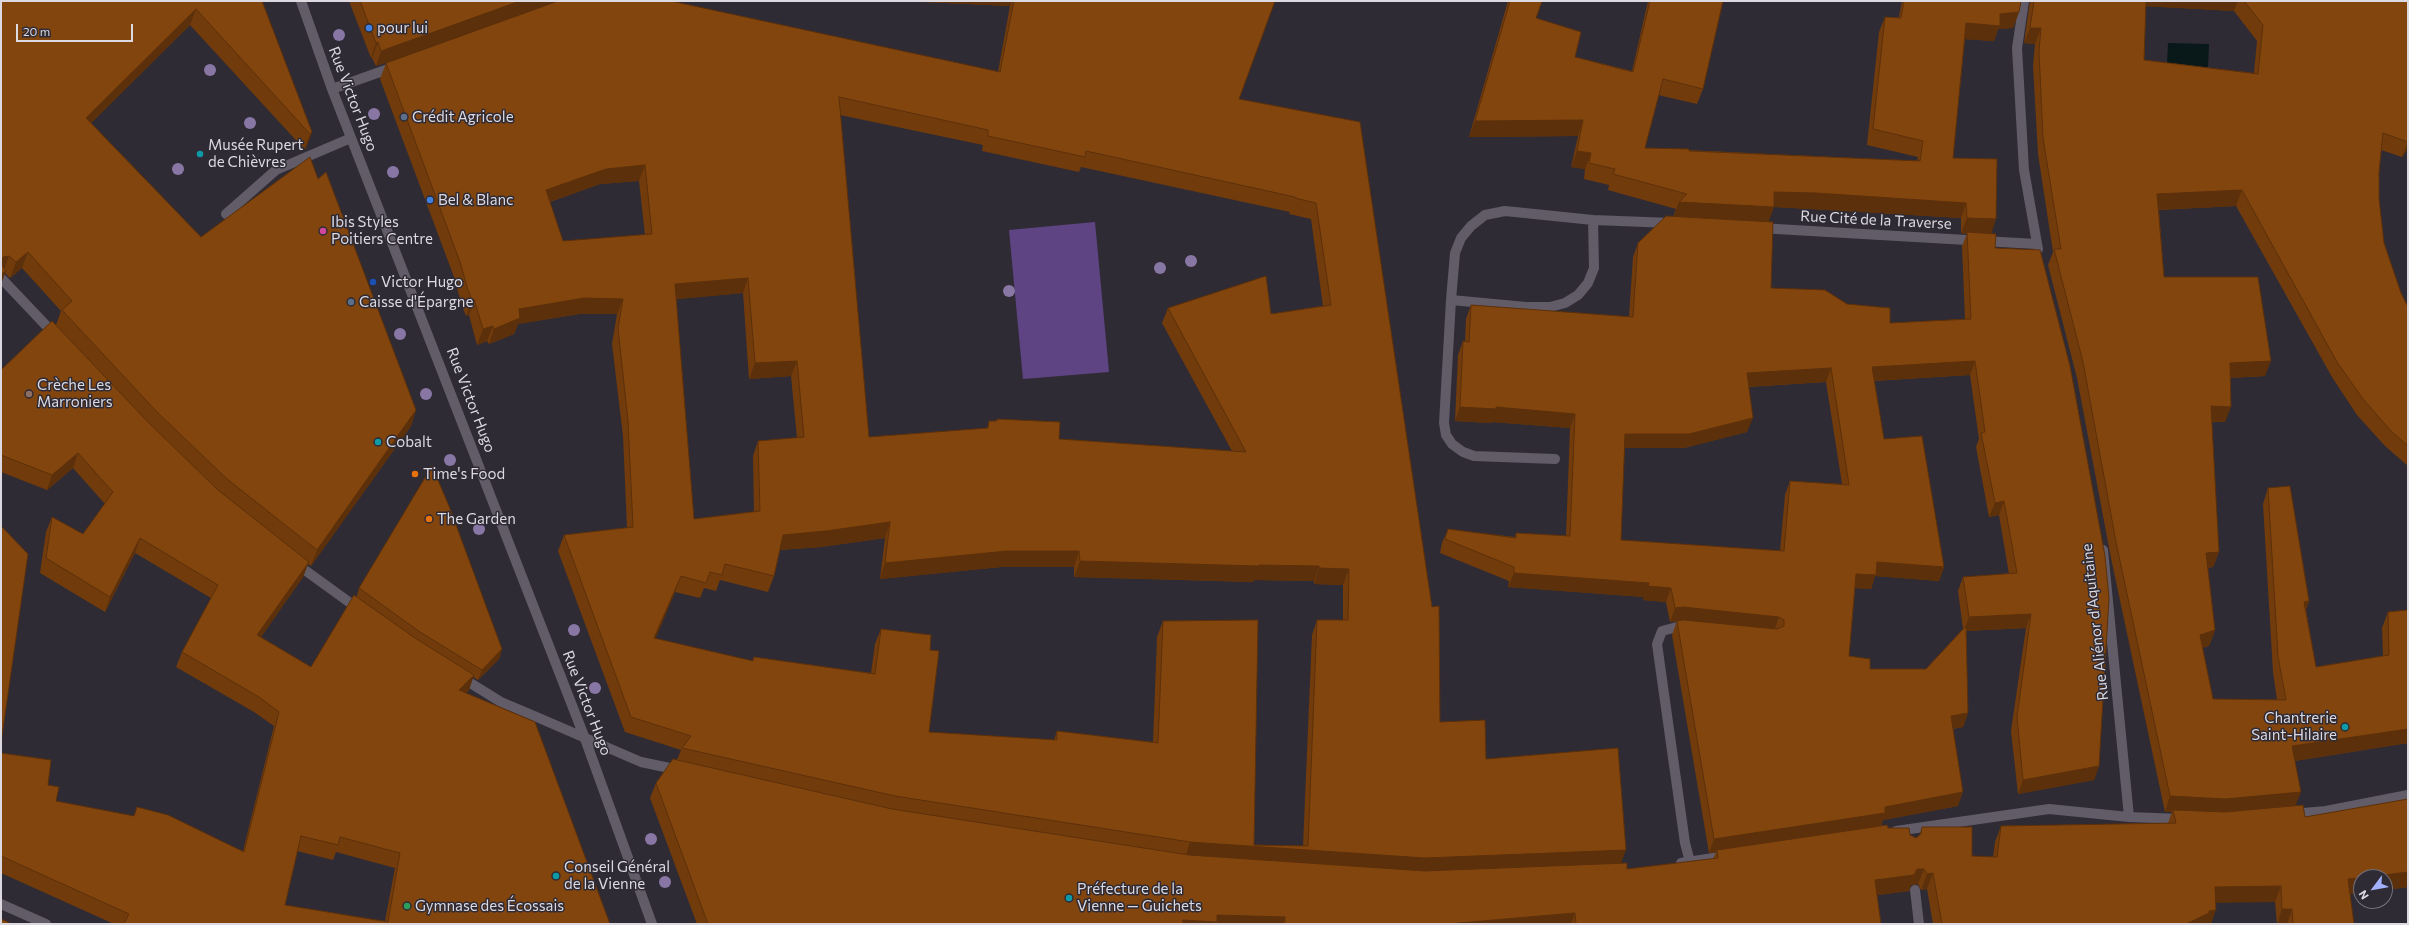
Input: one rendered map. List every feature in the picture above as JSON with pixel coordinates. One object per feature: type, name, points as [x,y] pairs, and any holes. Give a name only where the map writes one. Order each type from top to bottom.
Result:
[{"type":"street","name":"Rue Victor Hugo","points":[[301,1],[332,89],[584,736],[652,924]]},
{"type":"street","points":[[2024,1],[2017,48],[2024,170],[2036,244],[2040,259]]},
{"type":"street","points":[[332,89],[401,64]]},
{"type":"street","points":[[226,214],[276,170],[351,138]]},
{"type":"street","points":[[1555,459],[1474,456],[1463,452],[1452,444],[1446,435],[1444,423],[1451,300],[1455,253],[1460,238],[1471,226],[1485,215],[1505,211],[1593,220],[1683,224]]},
{"type":"street","points":[[1451,300],[1526,307],[1550,307],[1565,303],[1578,295],[1583,289],[1594,268],[1593,220]]},
{"type":"street","name":"Rue Cité de la Traverse","points":[[1745,228],[2036,244]]},
{"type":"street","points":[[1,278],[61,341]]},
{"type":"street","name":"Rue Aliénor d'Aquitaine","points":[[2101,539],[2107,577],[2129,817]]},
{"type":"street","points":[[289,557],[369,617]]},
{"type":"street","points":[[1690,862],[1685,843],[1657,644],[1662,631],[1668,628],[1699,629]]},
{"type":"street","points":[[447,669],[501,702],[584,736],[641,762],[687,772]]},
{"type":"street","points":[[2280,815],[2326,811],[2408,795]]},
{"type":"street","points":[[1886,833],[2049,809],[2129,817],[2189,820]]},
{"type":"street","points":[[1908,830],[1909,841]]},
{"type":"street","points":[[1668,865],[1735,855]]},
{"type":"street","points":[[1915,890],[1919,924]]},
{"type":"street","points":[[1,904],[46,924]]},
{"type":"shaded area","points":[[2168,43],[2209,44],[2208,68],[2167,65]]},
{"type":"shaded area","points":[[1095,222],[1109,372],[1023,379],[1009,230]]},
{"type":"building","points":[[1,1],[262,1],[312,132],[310,134],[196,9],[86,118],[201,237],[310,157],[318,179],[326,172],[416,410],[317,550],[227,479],[157,412],[62,310],[72,301],[28,252],[16,262],[9,256],[3,257],[1,262]]},
{"type":"building","points":[[360,1],[520,1],[381,51],[378,42],[376,43]]},
{"type":"building","points":[[558,1],[671,1],[1000,72],[1014,1],[1275,1],[1239,99],[1360,122],[1432,607],[1439,606],[1440,722],[1485,720],[1486,759],[1618,748],[1626,850],[1425,858],[1190,842],[895,796],[682,748],[691,736],[631,717],[564,535],[633,527],[628,421],[618,328],[623,299],[584,298],[519,309],[520,318],[494,329],[493,326],[483,329],[474,299],[472,300],[468,290],[460,262],[386,63]],"holes":[[[839,97],[988,130],[988,136],[1085,157],[1086,151],[1295,197],[1316,203],[1331,305],[1271,314],[1266,276],[1168,308],[1246,452],[1059,439],[1060,422],[997,419],[997,421],[989,421],[988,428],[869,437]],[[645,165],[652,234],[563,241],[546,190],[606,169]],[[748,278],[755,363],[797,361],[804,437],[758,441],[760,511],[694,519],[675,284]],[[890,522],[885,563],[1007,551],[1079,551],[1080,561],[1259,566],[1319,566],[1319,568],[1349,569],[1348,620],[1317,620],[1308,846],[1254,845],[1258,620],[1163,621],[1158,743],[1057,731],[1057,740],[929,732],[939,651],[930,650],[931,635],[881,629],[875,674],[754,657],[753,661],[654,638],[681,576],[706,583],[710,572],[722,575],[725,564],[774,576],[783,535],[826,531]]]},
{"type":"building","points":[[1510,1],[1542,1],[1536,18],[1581,32],[1575,57],[1633,72],[1650,1],[1723,1],[1703,89],[1663,79],[1645,148],[1920,161],[1923,141],[1873,129],[1885,17],[1901,18],[1904,1],[2021,1],[2019,12],[2000,14],[2000,26],[1966,23],[1953,158],[1997,159],[1996,219],[1967,218],[1966,203],[1816,193],[1774,192],[1774,207],[1679,202],[1687,194],[1613,174],[1615,169],[1589,163],[1591,153],[1577,151],[1583,120],[1475,121]]},
{"type":"building","points":[[2034,1],[2146,1],[2144,60],[2258,74],[2263,25],[2244,1],[2408,1],[2408,142],[2383,133],[2379,172],[2379,199],[2384,243],[2401,293],[2408,307],[2408,446],[2391,431],[2363,399],[2337,362],[2242,190],[2157,194],[2164,277],[2258,277],[2271,361],[2230,363],[2231,407],[2211,406],[2219,552],[2206,553],[2215,630],[2200,635],[2213,699],[2286,700],[2278,656],[2268,488],[2290,486],[2309,601],[2304,602],[2316,667],[2389,655],[2388,612],[2408,610],[2408,729],[2292,746],[2301,792],[2225,799],[2170,796],[2116,542],[2083,362],[2054,249],[2061,249],[2043,138],[2039,51],[2041,28],[2030,28]]},
{"type":"building","points":[[1666,216],[1773,222],[1771,288],[1825,290],[1847,304],[1890,308],[1890,323],[1971,319],[1967,232],[1996,234],[1995,248],[2040,250],[2070,366],[2105,556],[2109,598],[2099,766],[2023,780],[2017,717],[2031,614],[1969,617],[1963,577],[2017,573],[2004,501],[1995,503],[1981,433],[1985,432],[1975,361],[1872,367],[1884,439],[1922,436],[1944,567],[1877,562],[1876,575],[1856,574],[1849,656],[1870,659],[1870,669],[1926,669],[1966,626],[1968,713],[1951,716],[1963,792],[1885,807],[1885,813],[1714,839],[1677,621],[1683,620],[1777,629],[1784,626],[1784,620],[1779,617],[1683,607],[1675,608],[1671,588],[1648,586],[1649,583],[1514,573],[1514,567],[1445,539],[1448,529],[1516,538],[1516,533],[1570,536],[1575,414],[1496,407],[1496,409],[1460,407],[1463,341],[1469,342],[1471,305],[1633,317],[1638,243]],"holes":[[[1831,368],[1849,485],[1790,481],[1784,551],[1621,540],[1625,434],[1689,434],[1753,418],[1747,373]]]},
{"type":"building","points":[[1,264],[6,271],[1,274]]},
{"type":"building","points":[[52,321],[148,422],[218,490],[309,562],[257,635],[311,667],[354,595],[415,638],[474,675],[459,690],[535,722],[610,924],[124,924],[129,914],[1,856],[1,753],[51,760],[48,785],[59,787],[56,801],[134,816],[137,807],[168,815],[244,852],[279,712],[259,697],[182,652],[218,585],[140,538],[110,597],[46,558],[52,517],[83,534],[113,492],[78,453],[52,475],[1,455],[1,370]],"holes":[[[301,836],[338,845],[340,837],[400,853],[388,922],[285,905]]]},
{"type":"building","points":[[432,466],[449,506],[502,649],[482,670],[420,632],[359,588]]},
{"type":"building","points":[[2,527],[28,554],[1,743],[1,529]]},
{"type":"building","points":[[673,759],[892,809],[1189,855],[1425,871],[1627,863],[1627,869],[1718,858],[1717,850],[1887,825],[1888,828],[1909,828],[1910,835],[1916,838],[1921,834],[1922,827],[1972,827],[1972,856],[1997,857],[2001,826],[2176,823],[2173,810],[2225,812],[2303,805],[2305,817],[2408,799],[2408,872],[2393,874],[2393,869],[2353,869],[2353,879],[2348,879],[2354,924],[2293,924],[2292,909],[2282,909],[2281,886],[2215,887],[2216,910],[2209,911],[2209,913],[2186,924],[1942,924],[1933,873],[1927,874],[1924,869],[1917,869],[1914,875],[1875,880],[1881,924],[1576,924],[1575,913],[1447,924],[1285,924],[1285,917],[1217,915],[1217,922],[1183,920],[1183,924],[708,924],[656,783]]},
{"type":"building","points":[[1,919],[12,924],[1,924]]},
{"type":"place","name":"pour lui","points":[[369,28]]},
{"type":"place","name":"Crédit Agricole","points":[[404,117]]},
{"type":"place","name":"Musée Rupert de Chièvres","points":[[200,154]]},
{"type":"place","name":"Bel & Blanc","points":[[430,200]]},
{"type":"place","name":"Ibis Styles Poitiers Centre","points":[[323,231]]},
{"type":"place","name":"Victor Hugo","points":[[373,282]]},
{"type":"place","name":"Caisse d'Épargne","points":[[351,302]]},
{"type":"place","name":"Crèche Les Marroniers","points":[[29,394]]},
{"type":"place","name":"Cobalt","points":[[378,442]]},
{"type":"place","name":"Time's Food","points":[[415,474]]},
{"type":"place","name":"The Garden","points":[[429,519]]},
{"type":"place","name":"Chantrerie Saint-Hilaire","points":[[2345,727]]},
{"type":"place","name":"Conseil Général de la Vienne","points":[[556,876]]},
{"type":"place","name":"Préfecture de la Vienne — Guichets","points":[[1069,898]]},
{"type":"place","name":"Gymnase des Écossais","points":[[407,906]]}]
